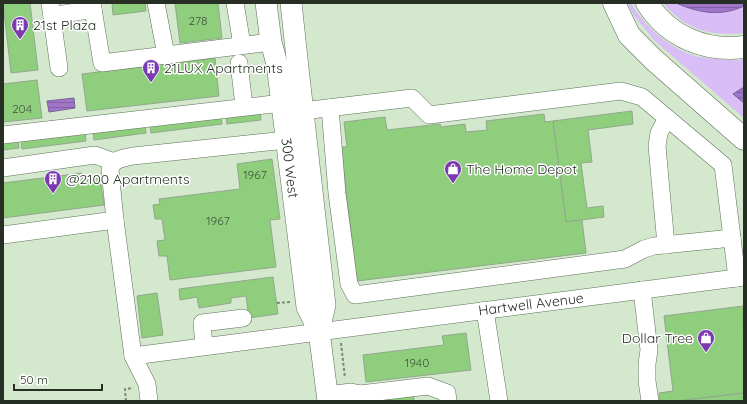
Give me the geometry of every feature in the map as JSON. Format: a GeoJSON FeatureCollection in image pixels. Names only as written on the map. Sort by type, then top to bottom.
{"type":"FeatureCollection","features":[{"type":"Feature","properties":{"kind":"highway"},"geometry":{"type":"LineString","coordinates":[[614,3],[629,35],[654,60],[744,139]]}},
{"type":"Feature","properties":{"kind":"highway"},"geometry":{"type":"LineString","coordinates":[[647,3],[666,26],[691,41],[717,48],[744,47]]}},
{"type":"Feature","properties":{"kind":"main road","name":"300 West"},"geometry":{"type":"LineString","coordinates":[[266,3],[271,42],[277,64],[306,307],[319,331],[345,397]]}},
{"type":"Feature","properties":{"kind":"main road","name":"300 West"},"geometry":{"type":"LineString","coordinates":[[291,3],[325,304],[319,331]]}},
{"type":"Feature","properties":{"kind":"street"},"geometry":{"type":"LineString","coordinates":[[156,3],[166,55]]}},
{"type":"Feature","properties":{"kind":"street"},"geometry":{"type":"LineString","coordinates":[[234,3],[242,45]]}},
{"type":"Feature","properties":{"kind":"street"},"geometry":{"type":"LineString","coordinates":[[59,68],[51,9],[92,6],[102,63],[271,42]]}},
{"type":"Feature","properties":{"kind":"street"},"geometry":{"type":"LineString","coordinates":[[239,63],[244,106]]}},
{"type":"Feature","properties":{"kind":"street"},"geometry":{"type":"LineString","coordinates":[[277,64],[286,78],[290,111],[294,112],[412,98],[428,115],[621,91],[642,97],[723,165],[732,238],[741,278]]}},
{"type":"Feature","properties":{"kind":"street"},"geometry":{"type":"LineString","coordinates":[[3,135],[244,106],[282,103]]}},
{"type":"Feature","properties":{"kind":"street"},"geometry":{"type":"LineString","coordinates":[[330,108],[337,193],[349,284],[355,295],[625,259],[644,249],[666,245],[732,238]]}},
{"type":"Feature","properties":{"kind":"street"},"geometry":{"type":"LineString","coordinates":[[666,245],[658,146],[659,134],[667,118]]}},
{"type":"Feature","properties":{"kind":"street"},"geometry":{"type":"LineString","coordinates":[[149,401],[147,384],[133,356],[115,220],[110,167],[117,160],[133,156],[286,140]]}},
{"type":"Feature","properties":{"kind":"street"},"geometry":{"type":"LineString","coordinates":[[3,168],[95,155],[114,162]]}},
{"type":"Feature","properties":{"kind":"street"},"geometry":{"type":"LineString","coordinates":[[3,235],[115,220]]}},
{"type":"Feature","properties":{"kind":"street","name":"Hartwell Avenue"},"geometry":{"type":"LineString","coordinates":[[133,356],[741,278]]}},
{"type":"Feature","properties":{"kind":"street"},"geometry":{"type":"LineString","coordinates":[[642,290],[649,350],[646,364],[650,401]]}},
{"type":"Feature","properties":{"kind":"street"},"geometry":{"type":"LineString","coordinates":[[485,310],[499,401]]}},
{"type":"Feature","properties":{"kind":"street"},"geometry":{"type":"LineString","coordinates":[[204,346],[202,323],[243,318]]}},
{"type":"Feature","properties":{"kind":"street"},"geometry":{"type":"LineString","coordinates":[[345,397],[428,386],[447,394],[448,401]]}},
{"type":"Feature","properties":{"kind":"path"},"geometry":{"type":"LineString","coordinates":[[277,304],[295,301]]}},
{"type":"Feature","properties":{"kind":"path"},"geometry":{"type":"LineString","coordinates":[[341,348],[345,397]]}},
{"type":"Feature","properties":{"kind":"path"},"geometry":{"type":"LineString","coordinates":[[126,401],[125,389],[138,388]]}},
{"type":"Feature","properties":{"kind":"shaded area"},"geometry":{"type":"Polygon","coordinates":[[[627,3],[631,3],[642,20],[665,41],[683,51],[702,57],[732,60],[744,59],[744,118],[655,41],[634,16],[627,3]]]}},
{"type":"Feature","properties":{"kind":"shaded area"},"geometry":{"type":"Polygon","coordinates":[[[663,3],[744,3],[744,33],[720,34],[699,29],[680,19],[663,3]]]}},
{"type":"Feature","properties":{"kind":"shaded area"},"geometry":{"type":"Polygon","coordinates":[[[676,3],[744,3],[744,6],[727,12],[718,13],[693,9],[676,3]]]}},
{"type":"Feature","properties":{"kind":"shaded area"},"geometry":{"type":"Polygon","coordinates":[[[744,87],[744,103],[733,94],[744,87]]]}},
{"type":"Feature","properties":{"kind":"shaded area"},"geometry":{"type":"Polygon","coordinates":[[[74,98],[75,108],[49,112],[47,101],[74,98]]]}},
{"type":"Feature","properties":{"kind":"building","name":"21st Plaza"},"geometry":{"type":"Polygon","coordinates":[[[3,3],[30,3],[38,70],[11,73],[3,3]]]}},
{"type":"Feature","properties":{"kind":"building"},"geometry":{"type":"Polygon","coordinates":[[[112,3],[145,3],[146,11],[113,15],[112,3]]]}},
{"type":"Feature","properties":{"kind":"building"},"geometry":{"type":"Polygon","coordinates":[[[175,3],[218,3],[222,38],[180,43],[175,3]]]}},
{"type":"Feature","properties":{"kind":"building","name":"21LUX Apartments"},"geometry":{"type":"Polygon","coordinates":[[[215,58],[219,96],[87,111],[82,74],[215,58]]]}},
{"type":"Feature","properties":{"kind":"building"},"geometry":{"type":"Polygon","coordinates":[[[37,80],[42,118],[3,122],[3,84],[37,80]]]}},
{"type":"Feature","properties":{"kind":"building"},"geometry":{"type":"Polygon","coordinates":[[[260,111],[261,120],[227,124],[226,115],[260,111]]]}},
{"type":"Feature","properties":{"kind":"building"},"geometry":{"type":"Polygon","coordinates":[[[632,111],[633,124],[588,130],[592,162],[581,163],[587,208],[603,206],[604,217],[566,222],[553,121],[632,111]]]}},
{"type":"Feature","properties":{"kind":"building","name":"The Home Depot"},"geometry":{"type":"Polygon","coordinates":[[[544,114],[545,122],[553,121],[566,222],[582,220],[586,253],[357,281],[341,147],[347,147],[344,122],[385,117],[387,130],[440,124],[441,127],[465,124],[466,132],[487,130],[486,121],[544,114]]]}},
{"type":"Feature","properties":{"kind":"building"},"geometry":{"type":"Polygon","coordinates":[[[221,117],[222,124],[151,133],[150,126],[221,117]]]}},
{"type":"Feature","properties":{"kind":"building"},"geometry":{"type":"Polygon","coordinates":[[[145,125],[146,133],[94,140],[93,131],[145,125]]]}},
{"type":"Feature","properties":{"kind":"building"},"geometry":{"type":"Polygon","coordinates":[[[85,132],[86,141],[22,149],[21,141],[85,132]]]}},
{"type":"Feature","properties":{"kind":"building"},"geometry":{"type":"Polygon","coordinates":[[[18,139],[19,148],[3,150],[3,141],[18,139]]]}},
{"type":"Feature","properties":{"kind":"building"},"geometry":{"type":"Polygon","coordinates":[[[272,159],[280,219],[270,220],[276,267],[170,280],[167,256],[159,256],[157,241],[165,240],[162,219],[155,219],[153,205],[160,204],[159,199],[240,189],[237,164],[272,159]]]}},
{"type":"Feature","properties":{"kind":"building","name":"@2100 Apartments"},"geometry":{"type":"Polygon","coordinates":[[[82,173],[83,180],[100,178],[104,205],[3,218],[3,183],[82,173]]]}},
{"type":"Feature","properties":{"kind":"building"},"geometry":{"type":"Polygon","coordinates":[[[273,277],[278,314],[249,318],[246,296],[231,298],[231,303],[199,308],[197,297],[180,300],[179,289],[273,277]]]}},
{"type":"Feature","properties":{"kind":"building"},"geometry":{"type":"Polygon","coordinates":[[[157,293],[163,335],[142,338],[137,296],[157,293]]]}},
{"type":"Feature","properties":{"kind":"building","name":"Dollar Tree"},"geometry":{"type":"Polygon","coordinates":[[[743,306],[744,393],[677,401],[660,401],[659,393],[673,391],[664,316],[743,306]]]}},
{"type":"Feature","properties":{"kind":"building"},"geometry":{"type":"Polygon","coordinates":[[[466,333],[471,370],[366,382],[363,355],[444,345],[442,336],[466,333]]]}},
{"type":"Feature","properties":{"kind":"building"},"geometry":{"type":"Polygon","coordinates":[[[413,392],[414,401],[377,401],[377,398],[413,392]]]}},
{"type":"Feature","properties":{"kind":"building"},"geometry":{"type":"Polygon","coordinates":[[[744,393],[744,401],[677,401],[744,393]]]}},
{"type":"Feature","properties":{"kind":"place","name":"21st Plaza"},"geometry":{"type":"Point","coordinates":[20,40]}},
{"type":"Feature","properties":{"kind":"place","name":"21LUX Apartments"},"geometry":{"type":"Point","coordinates":[151,83]}},
{"type":"Feature","properties":{"kind":"place","name":"The Home Depot"},"geometry":{"type":"Point","coordinates":[453,184]}},
{"type":"Feature","properties":{"kind":"place","name":"@2100 Apartments"},"geometry":{"type":"Point","coordinates":[53,194]}},
{"type":"Feature","properties":{"kind":"place","name":"Dollar Tree"},"geometry":{"type":"Point","coordinates":[706,353]}}]}
